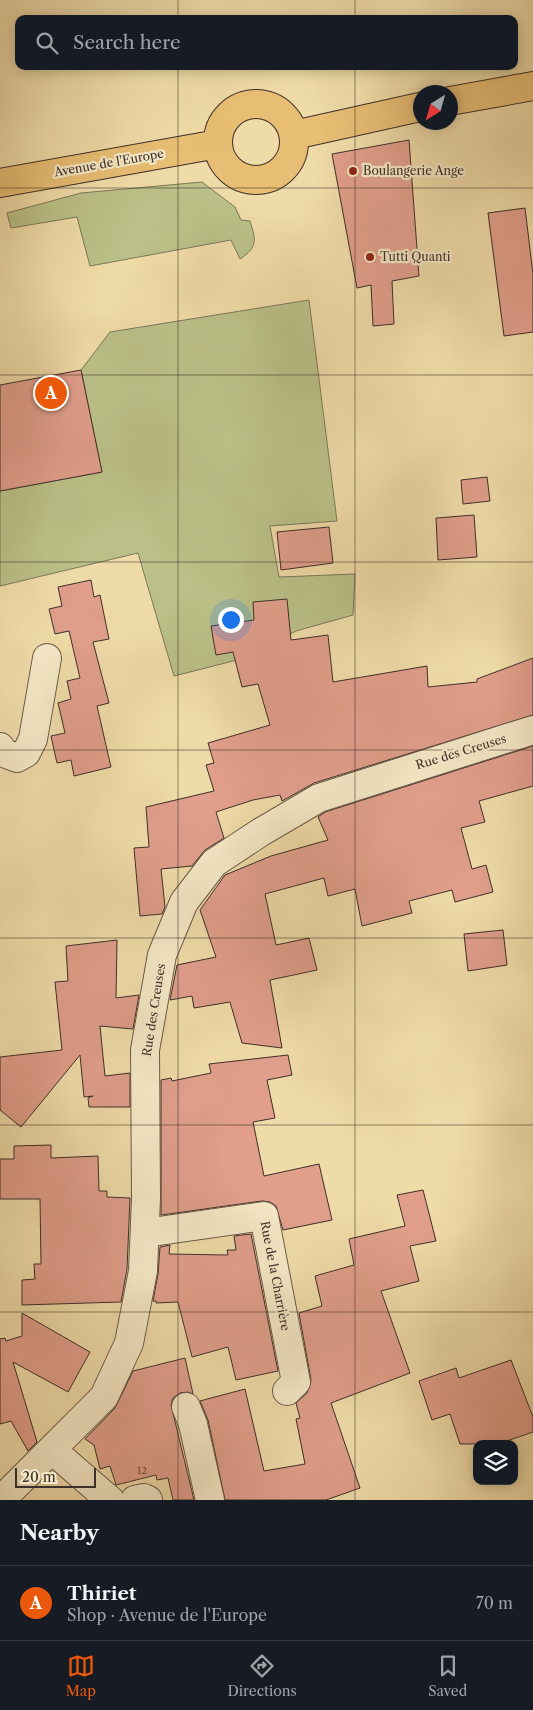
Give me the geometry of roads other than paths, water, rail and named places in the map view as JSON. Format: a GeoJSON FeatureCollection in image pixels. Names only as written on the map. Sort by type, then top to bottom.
{"type":"FeatureCollection","features":[{"type":"Feature","properties":{"kind":"main road"},"geometry":{"type":"LineString","coordinates":[[458,100],[533,86]]}},
{"type":"Feature","properties":{"kind":"main road"},"geometry":{"type":"LineString","coordinates":[[261,104],[282,114],[290,123],[294,134],[295,147],[291,159],[284,170],[274,177],[262,181],[249,180],[237,176],[220,157],[218,144],[223,123],[234,111],[249,105],[261,104]]}},
{"type":"Feature","properties":{"kind":"main road"},"geometry":{"type":"LineString","coordinates":[[294,134],[413,108]]}},
{"type":"Feature","properties":{"kind":"main road","name":"Avenue de l'Europe"},"geometry":{"type":"LineString","coordinates":[[0,183],[218,144]]}},
{"type":"Feature","properties":{"kind":"street"},"geometry":{"type":"LineString","coordinates":[[0,747],[4,753],[17,758],[26,753],[33,739],[47,658]]}},
{"type":"Feature","properties":{"kind":"street","name":"Rue des Creuses"},"geometry":{"type":"LineString","coordinates":[[1,1500],[104,1397],[129,1342],[143,1271],[146,1198],[146,1050],[162,955],[184,902],[214,862],[319,798],[533,730]]}},
{"type":"Feature","properties":{"kind":"street","name":"Rue de la Charrière"},"geometry":{"type":"LineString","coordinates":[[144,1233],[264,1216],[296,1382],[287,1391]]}},
{"type":"Feature","properties":{"kind":"street"},"geometry":{"type":"LineString","coordinates":[[186,1407],[194,1424],[210,1500]]}},
{"type":"Feature","properties":{"kind":"street"},"geometry":{"type":"LineString","coordinates":[[52,1450],[110,1500]]}},
{"type":"Feature","properties":{"kind":"street"},"geometry":{"type":"LineString","coordinates":[[135,1500],[144,1498],[148,1500]]}},
{"type":"Feature","properties":{"kind":"place","name":"Boulangerie Ange"},"geometry":{"type":"Point","coordinates":[353,171]}},
{"type":"Feature","properties":{"kind":"place","name":"Tutti Quanti"},"geometry":{"type":"Point","coordinates":[370,257]}},
{"type":"Feature","properties":{"kind":"place","name":"Thiriet"},"geometry":{"type":"Point","coordinates":[51,393]}}]}
